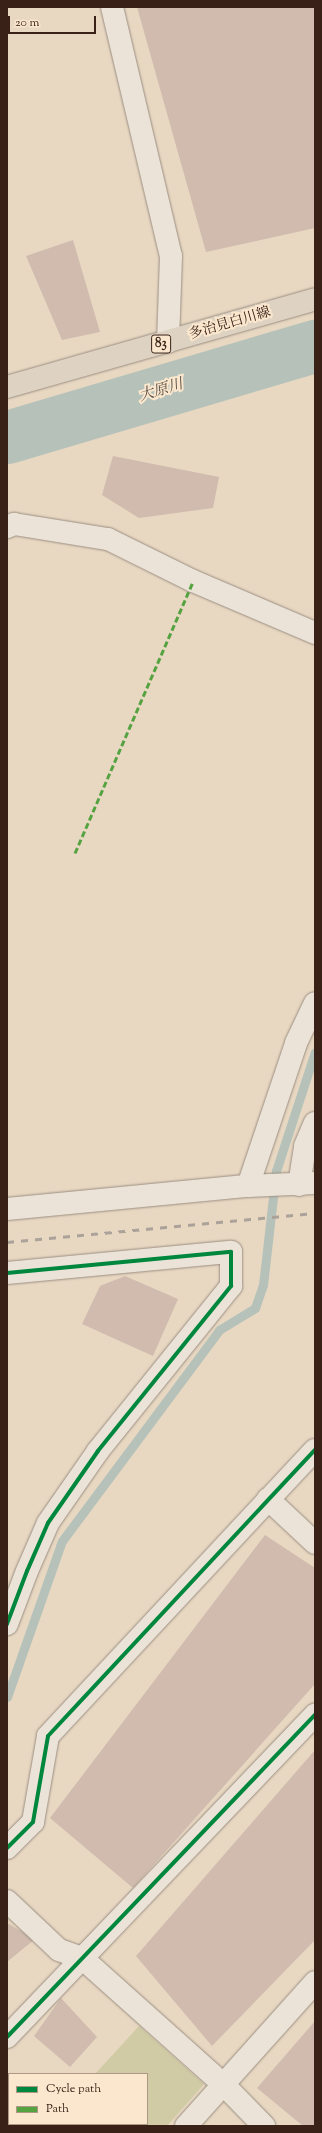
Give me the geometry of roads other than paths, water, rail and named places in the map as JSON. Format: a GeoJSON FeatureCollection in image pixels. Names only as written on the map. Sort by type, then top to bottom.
{"type":"FeatureCollection","features":[{"type":"Feature","properties":{"kind":"main road","name":"多治見白川線"},"geometry":{"type":"LineString","coordinates":[[7,387],[315,299]]}},
{"type":"Feature","properties":{"kind":"street"},"geometry":{"type":"LineString","coordinates":[[112,7],[171,256],[168,342]]}},
{"type":"Feature","properties":{"kind":"street"},"geometry":{"type":"LineString","coordinates":[[7,527],[14,524],[108,539],[193,581],[315,633]]}},
{"type":"Feature","properties":{"kind":"street"},"geometry":{"type":"LineString","coordinates":[[248,1186],[296,1043],[315,1003]]}},
{"type":"Feature","properties":{"kind":"street"},"geometry":{"type":"LineString","coordinates":[[7,1209],[248,1186],[307,1184],[305,1146],[315,1123]]}},
{"type":"Feature","properties":{"kind":"street"},"geometry":{"type":"LineString","coordinates":[[7,1273],[231,1252],[231,1286],[98,1451],[48,1523],[26,1571],[7,1624]]}},
{"type":"Feature","properties":{"kind":"street"},"geometry":{"type":"LineString","coordinates":[[7,1848],[33,1822],[48,1736],[315,1450]]}},
{"type":"Feature","properties":{"kind":"street"},"geometry":{"type":"LineString","coordinates":[[268,1499],[315,1543]]}},
{"type":"Feature","properties":{"kind":"street"},"geometry":{"type":"LineString","coordinates":[[7,2037],[315,1715]]}},
{"type":"Feature","properties":{"kind":"street"},"geometry":{"type":"LineString","coordinates":[[7,1901],[59,1950],[82,1958],[222,2084],[264,2126]]}},
{"type":"Feature","properties":{"kind":"street"},"geometry":{"type":"LineString","coordinates":[[186,2126],[222,2084],[315,1982]]}},
{"type":"Feature","properties":{"kind":"waterway","name":"大原川"},"geometry":{"type":"LineString","coordinates":[[7,437],[315,346]]}},
{"type":"Feature","properties":{"kind":"waterway"},"geometry":{"type":"LineString","coordinates":[[7,1697],[62,1541],[219,1330],[255,1308],[263,1285],[276,1171],[315,1052]]}},
{"type":"Feature","properties":{"kind":"railway"},"geometry":{"type":"LineString","coordinates":[[7,1242],[315,1213]]}}]}
